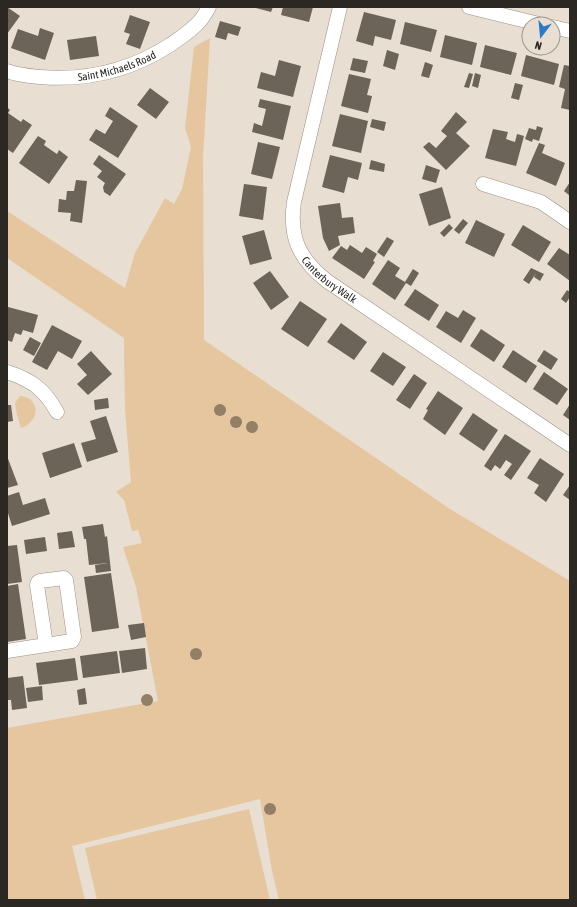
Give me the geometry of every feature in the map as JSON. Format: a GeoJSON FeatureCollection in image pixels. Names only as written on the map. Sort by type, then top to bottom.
{"type":"FeatureCollection","features":[{"type":"Feature","properties":{"kind":"street","name":"Saint Michaels Road"},"geometry":{"type":"LineString","coordinates":[[7,71],[30,76],[71,78],[108,72],[126,67],[144,60],[177,40],[199,22],[209,7]]}},
{"type":"Feature","properties":{"kind":"street","name":"Canterbury Walk"},"geometry":{"type":"LineString","coordinates":[[340,7],[294,202],[292,216],[293,232],[301,254],[316,272],[327,281],[570,445]]}},
{"type":"Feature","properties":{"kind":"street"},"geometry":{"type":"LineString","coordinates":[[469,7],[515,13]]}},
{"type":"Feature","properties":{"kind":"street"},"geometry":{"type":"LineString","coordinates":[[483,184],[541,202],[570,222]]}},
{"type":"Feature","properties":{"kind":"street"},"geometry":{"type":"LineString","coordinates":[[7,372],[26,379],[34,384],[51,401],[57,412]]}},
{"type":"Feature","properties":{"kind":"street"},"geometry":{"type":"LineString","coordinates":[[7,651],[46,645],[72,641],[74,637],[66,580],[64,578],[38,582],[37,585],[46,645]]}},
{"type":"Feature","properties":{"kind":"shaded area"},"geometry":{"type":"Polygon","coordinates":[[[210,38],[203,158],[204,340],[450,509],[570,581],[570,900],[279,900],[272,871],[260,799],[72,846],[85,900],[7,900],[7,728],[158,701],[136,587],[123,547],[142,543],[138,530],[132,531],[124,500],[116,492],[131,482],[125,410],[124,338],[7,258],[7,211],[125,288],[135,253],[165,198],[174,204],[182,189],[191,147],[185,128],[194,47],[210,38]]]}},
{"type":"Feature","properties":{"kind":"shaded area"},"geometry":{"type":"Polygon","coordinates":[[[20,396],[31,400],[36,409],[32,420],[21,428],[15,403],[20,396]]]}},
{"type":"Feature","properties":{"kind":"shaded area"},"geometry":{"type":"Polygon","coordinates":[[[249,809],[270,900],[97,900],[85,848],[249,809]]]}},
{"type":"Feature","properties":{"kind":"building"},"geometry":{"type":"Polygon","coordinates":[[[7,7],[20,16],[7,34],[7,7]]]}},
{"type":"Feature","properties":{"kind":"building"},"geometry":{"type":"Polygon","coordinates":[[[252,7],[273,7],[271,12],[252,7]]]}},
{"type":"Feature","properties":{"kind":"building"},"geometry":{"type":"Polygon","coordinates":[[[283,7],[313,7],[309,22],[281,15],[283,7]]]}},
{"type":"Feature","properties":{"kind":"building"},"geometry":{"type":"Polygon","coordinates":[[[364,12],[396,20],[391,40],[375,36],[373,46],[356,41],[364,12]]]}},
{"type":"Feature","properties":{"kind":"building"},"geometry":{"type":"Polygon","coordinates":[[[130,15],[150,22],[140,49],[126,44],[130,34],[124,32],[130,15]]]}},
{"type":"Feature","properties":{"kind":"building"},"geometry":{"type":"Polygon","coordinates":[[[220,21],[241,27],[238,36],[228,33],[226,40],[215,37],[220,21]]]}},
{"type":"Feature","properties":{"kind":"building"},"geometry":{"type":"Polygon","coordinates":[[[405,22],[437,30],[431,52],[400,44],[405,22]]]}},
{"type":"Feature","properties":{"kind":"building"},"geometry":{"type":"Polygon","coordinates":[[[40,28],[54,33],[45,60],[11,48],[18,29],[38,36],[40,28]]]}},
{"type":"Feature","properties":{"kind":"building"},"geometry":{"type":"Polygon","coordinates":[[[445,35],[477,43],[472,65],[440,57],[445,35]]]}},
{"type":"Feature","properties":{"kind":"building"},"geometry":{"type":"Polygon","coordinates":[[[96,36],[99,56],[70,60],[67,40],[96,36]]]}},
{"type":"Feature","properties":{"kind":"building"},"geometry":{"type":"Polygon","coordinates":[[[485,45],[517,53],[511,75],[480,67],[485,45]]]}},
{"type":"Feature","properties":{"kind":"building"},"geometry":{"type":"Polygon","coordinates":[[[387,50],[399,54],[395,70],[383,66],[387,50]]]}},
{"type":"Feature","properties":{"kind":"building"},"geometry":{"type":"Polygon","coordinates":[[[526,56],[559,64],[554,85],[521,76],[526,56]]]}},
{"type":"Feature","properties":{"kind":"building"},"geometry":{"type":"Polygon","coordinates":[[[353,58],[368,61],[365,73],[350,70],[353,58]]]}},
{"type":"Feature","properties":{"kind":"building"},"geometry":{"type":"Polygon","coordinates":[[[279,60],[301,66],[293,97],[257,88],[261,72],[275,76],[279,60]]]}},
{"type":"Feature","properties":{"kind":"building"},"geometry":{"type":"Polygon","coordinates":[[[425,62],[433,65],[429,78],[421,76],[425,62]]]}},
{"type":"Feature","properties":{"kind":"building"},"geometry":{"type":"Polygon","coordinates":[[[564,65],[570,66],[570,110],[561,108],[565,89],[559,87],[564,65]]]}},
{"type":"Feature","properties":{"kind":"building"},"geometry":{"type":"Polygon","coordinates":[[[469,73],[473,74],[469,88],[464,87],[469,73]]]}},
{"type":"Feature","properties":{"kind":"building"},"geometry":{"type":"Polygon","coordinates":[[[475,73],[481,75],[478,88],[472,86],[475,73]]]}},
{"type":"Feature","properties":{"kind":"building"},"geometry":{"type":"Polygon","coordinates":[[[349,74],[371,79],[367,95],[372,96],[368,113],[341,106],[349,74]]]}},
{"type":"Feature","properties":{"kind":"building"},"geometry":{"type":"Polygon","coordinates":[[[515,83],[523,85],[519,100],[511,98],[515,83]]]}},
{"type":"Feature","properties":{"kind":"building"},"geometry":{"type":"Polygon","coordinates":[[[150,88],[169,102],[156,119],[137,105],[150,88]]]}},
{"type":"Feature","properties":{"kind":"building"},"geometry":{"type":"Polygon","coordinates":[[[260,99],[291,106],[283,140],[252,132],[254,123],[262,126],[266,109],[258,107],[260,99]]]}},
{"type":"Feature","properties":{"kind":"building"},"geometry":{"type":"Polygon","coordinates":[[[7,107],[10,110],[8,113],[21,122],[23,119],[32,125],[13,153],[7,149],[7,107]]]}},
{"type":"Feature","properties":{"kind":"building"},"geometry":{"type":"Polygon","coordinates":[[[110,107],[138,126],[118,158],[89,140],[96,129],[105,134],[113,121],[105,116],[110,107]]]}},
{"type":"Feature","properties":{"kind":"building"},"geometry":{"type":"Polygon","coordinates":[[[456,112],[467,122],[456,133],[470,146],[446,170],[423,147],[429,142],[436,148],[447,136],[441,131],[456,112]]]}},
{"type":"Feature","properties":{"kind":"building"},"geometry":{"type":"Polygon","coordinates":[[[340,114],[368,121],[361,153],[332,146],[340,114]]]}},
{"type":"Feature","properties":{"kind":"building"},"geometry":{"type":"Polygon","coordinates":[[[372,119],[386,122],[384,131],[370,127],[372,119]]]}},
{"type":"Feature","properties":{"kind":"building"},"geometry":{"type":"Polygon","coordinates":[[[537,126],[543,128],[539,141],[533,139],[532,142],[525,139],[529,128],[536,130],[537,126]]]}},
{"type":"Feature","properties":{"kind":"building"},"geometry":{"type":"Polygon","coordinates":[[[493,129],[508,132],[506,139],[515,142],[517,134],[524,136],[516,166],[485,158],[493,129]]]}},
{"type":"Feature","properties":{"kind":"building"},"geometry":{"type":"Polygon","coordinates":[[[38,136],[46,141],[44,145],[51,150],[57,154],[59,150],[68,157],[49,184],[19,163],[38,136]]]}},
{"type":"Feature","properties":{"kind":"building"},"geometry":{"type":"Polygon","coordinates":[[[258,142],[280,147],[272,179],[251,174],[258,142]]]}},
{"type":"Feature","properties":{"kind":"building"},"geometry":{"type":"Polygon","coordinates":[[[539,143],[545,145],[542,153],[565,163],[556,186],[526,173],[539,143]]]}},
{"type":"Feature","properties":{"kind":"building"},"geometry":{"type":"Polygon","coordinates":[[[99,155],[126,174],[110,196],[104,192],[103,187],[105,183],[97,177],[102,171],[93,164],[99,155]]]}},
{"type":"Feature","properties":{"kind":"building"},"geometry":{"type":"Polygon","coordinates":[[[330,155],[362,163],[358,180],[348,177],[344,193],[322,187],[330,155]]]}},
{"type":"Feature","properties":{"kind":"building"},"geometry":{"type":"Polygon","coordinates":[[[371,160],[385,164],[384,172],[369,169],[371,160]]]}},
{"type":"Feature","properties":{"kind":"building"},"geometry":{"type":"Polygon","coordinates":[[[426,165],[440,170],[436,183],[422,179],[426,165]]]}},
{"type":"Feature","properties":{"kind":"building"},"geometry":{"type":"Polygon","coordinates":[[[76,180],[87,181],[82,223],[70,221],[71,213],[58,212],[59,199],[66,200],[67,191],[74,191],[76,180]]]}},
{"type":"Feature","properties":{"kind":"building"},"geometry":{"type":"Polygon","coordinates":[[[570,182],[570,196],[564,191],[570,182]]]}},
{"type":"Feature","properties":{"kind":"building"},"geometry":{"type":"Polygon","coordinates":[[[244,184],[267,187],[263,220],[239,216],[244,184]]]}},
{"type":"Feature","properties":{"kind":"building"},"geometry":{"type":"Polygon","coordinates":[[[442,187],[451,218],[429,226],[419,194],[442,187]]]}},
{"type":"Feature","properties":{"kind":"building"},"geometry":{"type":"Polygon","coordinates":[[[340,203],[342,218],[353,217],[355,233],[338,236],[340,245],[329,251],[323,238],[318,206],[340,203]]]}},
{"type":"Feature","properties":{"kind":"building"},"geometry":{"type":"Polygon","coordinates":[[[463,219],[468,223],[459,234],[454,230],[463,219]]]}},
{"type":"Feature","properties":{"kind":"building"},"geometry":{"type":"Polygon","coordinates":[[[476,220],[505,234],[494,257],[465,243],[476,220]]]}},
{"type":"Feature","properties":{"kind":"building"},"geometry":{"type":"Polygon","coordinates":[[[449,224],[453,228],[444,237],[440,233],[449,224]]]}},
{"type":"Feature","properties":{"kind":"building"},"geometry":{"type":"Polygon","coordinates":[[[523,225],[551,242],[539,262],[511,245],[523,225]]]}},
{"type":"Feature","properties":{"kind":"building"},"geometry":{"type":"Polygon","coordinates":[[[264,230],[272,259],[250,265],[242,236],[264,230]]]}},
{"type":"Feature","properties":{"kind":"building"},"geometry":{"type":"Polygon","coordinates":[[[387,237],[394,241],[384,257],[377,252],[387,237]]]}},
{"type":"Feature","properties":{"kind":"building"},"geometry":{"type":"Polygon","coordinates":[[[350,245],[362,253],[366,247],[377,254],[373,261],[375,262],[364,279],[332,258],[341,246],[347,250],[350,245]]]}},
{"type":"Feature","properties":{"kind":"building"},"geometry":{"type":"Polygon","coordinates":[[[559,248],[570,255],[570,281],[547,264],[559,248]]]}},
{"type":"Feature","properties":{"kind":"building"},"geometry":{"type":"Polygon","coordinates":[[[388,260],[400,268],[395,276],[405,282],[413,269],[419,273],[411,286],[406,283],[395,300],[372,284],[388,260]]]}},
{"type":"Feature","properties":{"kind":"building"},"geometry":{"type":"Polygon","coordinates":[[[531,268],[544,274],[540,281],[534,277],[536,273],[529,284],[523,280],[531,268]]]}},
{"type":"Feature","properties":{"kind":"building"},"geometry":{"type":"Polygon","coordinates":[[[270,271],[289,297],[271,310],[253,283],[270,271]]]}},
{"type":"Feature","properties":{"kind":"building"},"geometry":{"type":"Polygon","coordinates":[[[415,289],[439,305],[429,321],[404,305],[415,289]]]}},
{"type":"Feature","properties":{"kind":"building"},"geometry":{"type":"Polygon","coordinates":[[[567,290],[570,292],[570,297],[566,303],[561,299],[567,290]]]}},
{"type":"Feature","properties":{"kind":"building"},"geometry":{"type":"Polygon","coordinates":[[[300,301],[327,319],[308,347],[281,329],[300,301]]]}},
{"type":"Feature","properties":{"kind":"building"},"geometry":{"type":"Polygon","coordinates":[[[8,307],[38,315],[33,333],[23,330],[21,335],[15,333],[12,342],[7,340],[8,307]]]}},
{"type":"Feature","properties":{"kind":"building"},"geometry":{"type":"Polygon","coordinates":[[[463,310],[476,318],[461,343],[436,327],[446,311],[458,318],[463,310]]]}},
{"type":"Feature","properties":{"kind":"building"},"geometry":{"type":"Polygon","coordinates":[[[341,323],[367,342],[354,360],[327,342],[341,323]]]}},
{"type":"Feature","properties":{"kind":"building"},"geometry":{"type":"Polygon","coordinates":[[[52,325],[82,341],[72,359],[58,351],[47,370],[32,362],[52,325]]]}},
{"type":"Feature","properties":{"kind":"building"},"geometry":{"type":"Polygon","coordinates":[[[481,329],[505,345],[494,362],[470,346],[481,329]]]}},
{"type":"Feature","properties":{"kind":"building"},"geometry":{"type":"Polygon","coordinates":[[[30,337],[41,343],[34,356],[23,350],[30,337]]]}},
{"type":"Feature","properties":{"kind":"building"},"geometry":{"type":"Polygon","coordinates":[[[513,350],[537,366],[526,383],[502,367],[513,350]]]}},
{"type":"Feature","properties":{"kind":"building"},"geometry":{"type":"Polygon","coordinates":[[[544,350],[558,359],[551,370],[537,361],[544,350]]]}},
{"type":"Feature","properties":{"kind":"building"},"geometry":{"type":"Polygon","coordinates":[[[91,351],[112,374],[88,395],[77,384],[87,375],[77,364],[91,351]]]}},
{"type":"Feature","properties":{"kind":"building"},"geometry":{"type":"Polygon","coordinates":[[[383,352],[406,367],[393,386],[370,371],[383,352]]]}},
{"type":"Feature","properties":{"kind":"building"},"geometry":{"type":"Polygon","coordinates":[[[544,372],[568,389],[557,405],[533,389],[544,372]]]}},
{"type":"Feature","properties":{"kind":"building"},"geometry":{"type":"Polygon","coordinates":[[[414,374],[427,383],[410,409],[396,400],[414,374]]]}},
{"type":"Feature","properties":{"kind":"building"},"geometry":{"type":"Polygon","coordinates":[[[438,391],[463,408],[445,435],[423,419],[428,410],[426,409],[438,391]]]}},
{"type":"Feature","properties":{"kind":"building"},"geometry":{"type":"Polygon","coordinates":[[[108,398],[109,408],[95,410],[94,400],[108,398]]]}},
{"type":"Feature","properties":{"kind":"building"},"geometry":{"type":"Polygon","coordinates":[[[570,404],[570,420],[563,415],[570,404]]]}},
{"type":"Feature","properties":{"kind":"building"},"geometry":{"type":"Polygon","coordinates":[[[7,405],[11,405],[13,421],[7,422],[7,405]]]}},
{"type":"Feature","properties":{"kind":"building"},"geometry":{"type":"Polygon","coordinates":[[[473,413],[498,430],[484,451],[459,434],[473,413]]]}},
{"type":"Feature","properties":{"kind":"building"},"geometry":{"type":"Polygon","coordinates":[[[106,416],[118,452],[87,462],[81,443],[96,439],[90,421],[106,416]]]}},
{"type":"Feature","properties":{"kind":"building"},"geometry":{"type":"Polygon","coordinates":[[[505,434],[531,451],[511,480],[504,475],[512,464],[506,460],[500,469],[495,465],[491,471],[484,466],[505,434]]]}},
{"type":"Feature","properties":{"kind":"building"},"geometry":{"type":"Polygon","coordinates":[[[74,443],[82,467],[50,478],[42,453],[74,443]]]}},
{"type":"Feature","properties":{"kind":"building"},"geometry":{"type":"Polygon","coordinates":[[[7,456],[18,485],[7,488],[7,456]]]}},
{"type":"Feature","properties":{"kind":"building"},"geometry":{"type":"Polygon","coordinates":[[[540,458],[564,474],[546,502],[534,493],[539,485],[527,478],[540,458]]]}},
{"type":"Feature","properties":{"kind":"building"},"geometry":{"type":"Polygon","coordinates":[[[570,485],[570,500],[563,495],[570,485]]]}},
{"type":"Feature","properties":{"kind":"building"},"geometry":{"type":"Polygon","coordinates":[[[19,492],[23,505],[45,498],[50,514],[12,526],[7,510],[7,496],[19,492]]]}},
{"type":"Feature","properties":{"kind":"building"},"geometry":{"type":"Polygon","coordinates":[[[103,524],[105,537],[107,536],[111,571],[96,573],[95,565],[108,563],[89,565],[86,539],[84,539],[82,527],[103,524]]]}},
{"type":"Feature","properties":{"kind":"building"},"geometry":{"type":"Polygon","coordinates":[[[72,531],[75,547],[59,549],[57,533],[72,531]]]}},
{"type":"Feature","properties":{"kind":"building"},"geometry":{"type":"Polygon","coordinates":[[[45,537],[47,551],[26,554],[24,540],[45,537]]]}},
{"type":"Feature","properties":{"kind":"building"},"geometry":{"type":"Polygon","coordinates":[[[17,545],[22,582],[7,584],[7,546],[17,545]]]}},
{"type":"Feature","properties":{"kind":"building"},"geometry":{"type":"Polygon","coordinates":[[[111,573],[119,628],[92,632],[84,577],[111,573]]]}},
{"type":"Feature","properties":{"kind":"building"},"geometry":{"type":"Polygon","coordinates":[[[18,584],[26,639],[7,642],[7,586],[18,584]]]}},
{"type":"Feature","properties":{"kind":"building"},"geometry":{"type":"Polygon","coordinates":[[[144,623],[146,637],[131,640],[128,625],[144,623]]]}},
{"type":"Feature","properties":{"kind":"building"},"geometry":{"type":"Polygon","coordinates":[[[145,648],[147,669],[122,673],[119,651],[145,648]]]}},
{"type":"Feature","properties":{"kind":"building"},"geometry":{"type":"Polygon","coordinates":[[[117,651],[120,673],[83,678],[80,656],[117,651]]]}},
{"type":"Feature","properties":{"kind":"building"},"geometry":{"type":"Polygon","coordinates":[[[75,658],[78,680],[39,685],[36,663],[75,658]]]}},
{"type":"Feature","properties":{"kind":"building"},"geometry":{"type":"Polygon","coordinates":[[[23,676],[27,708],[12,710],[11,700],[7,700],[7,678],[23,676]]]}},
{"type":"Feature","properties":{"kind":"building"},"geometry":{"type":"Polygon","coordinates":[[[42,686],[43,700],[28,702],[26,688],[42,686]]]}},
{"type":"Feature","properties":{"kind":"building"},"geometry":{"type":"Polygon","coordinates":[[[85,688],[87,704],[79,705],[77,690],[85,688]]]}}]}
